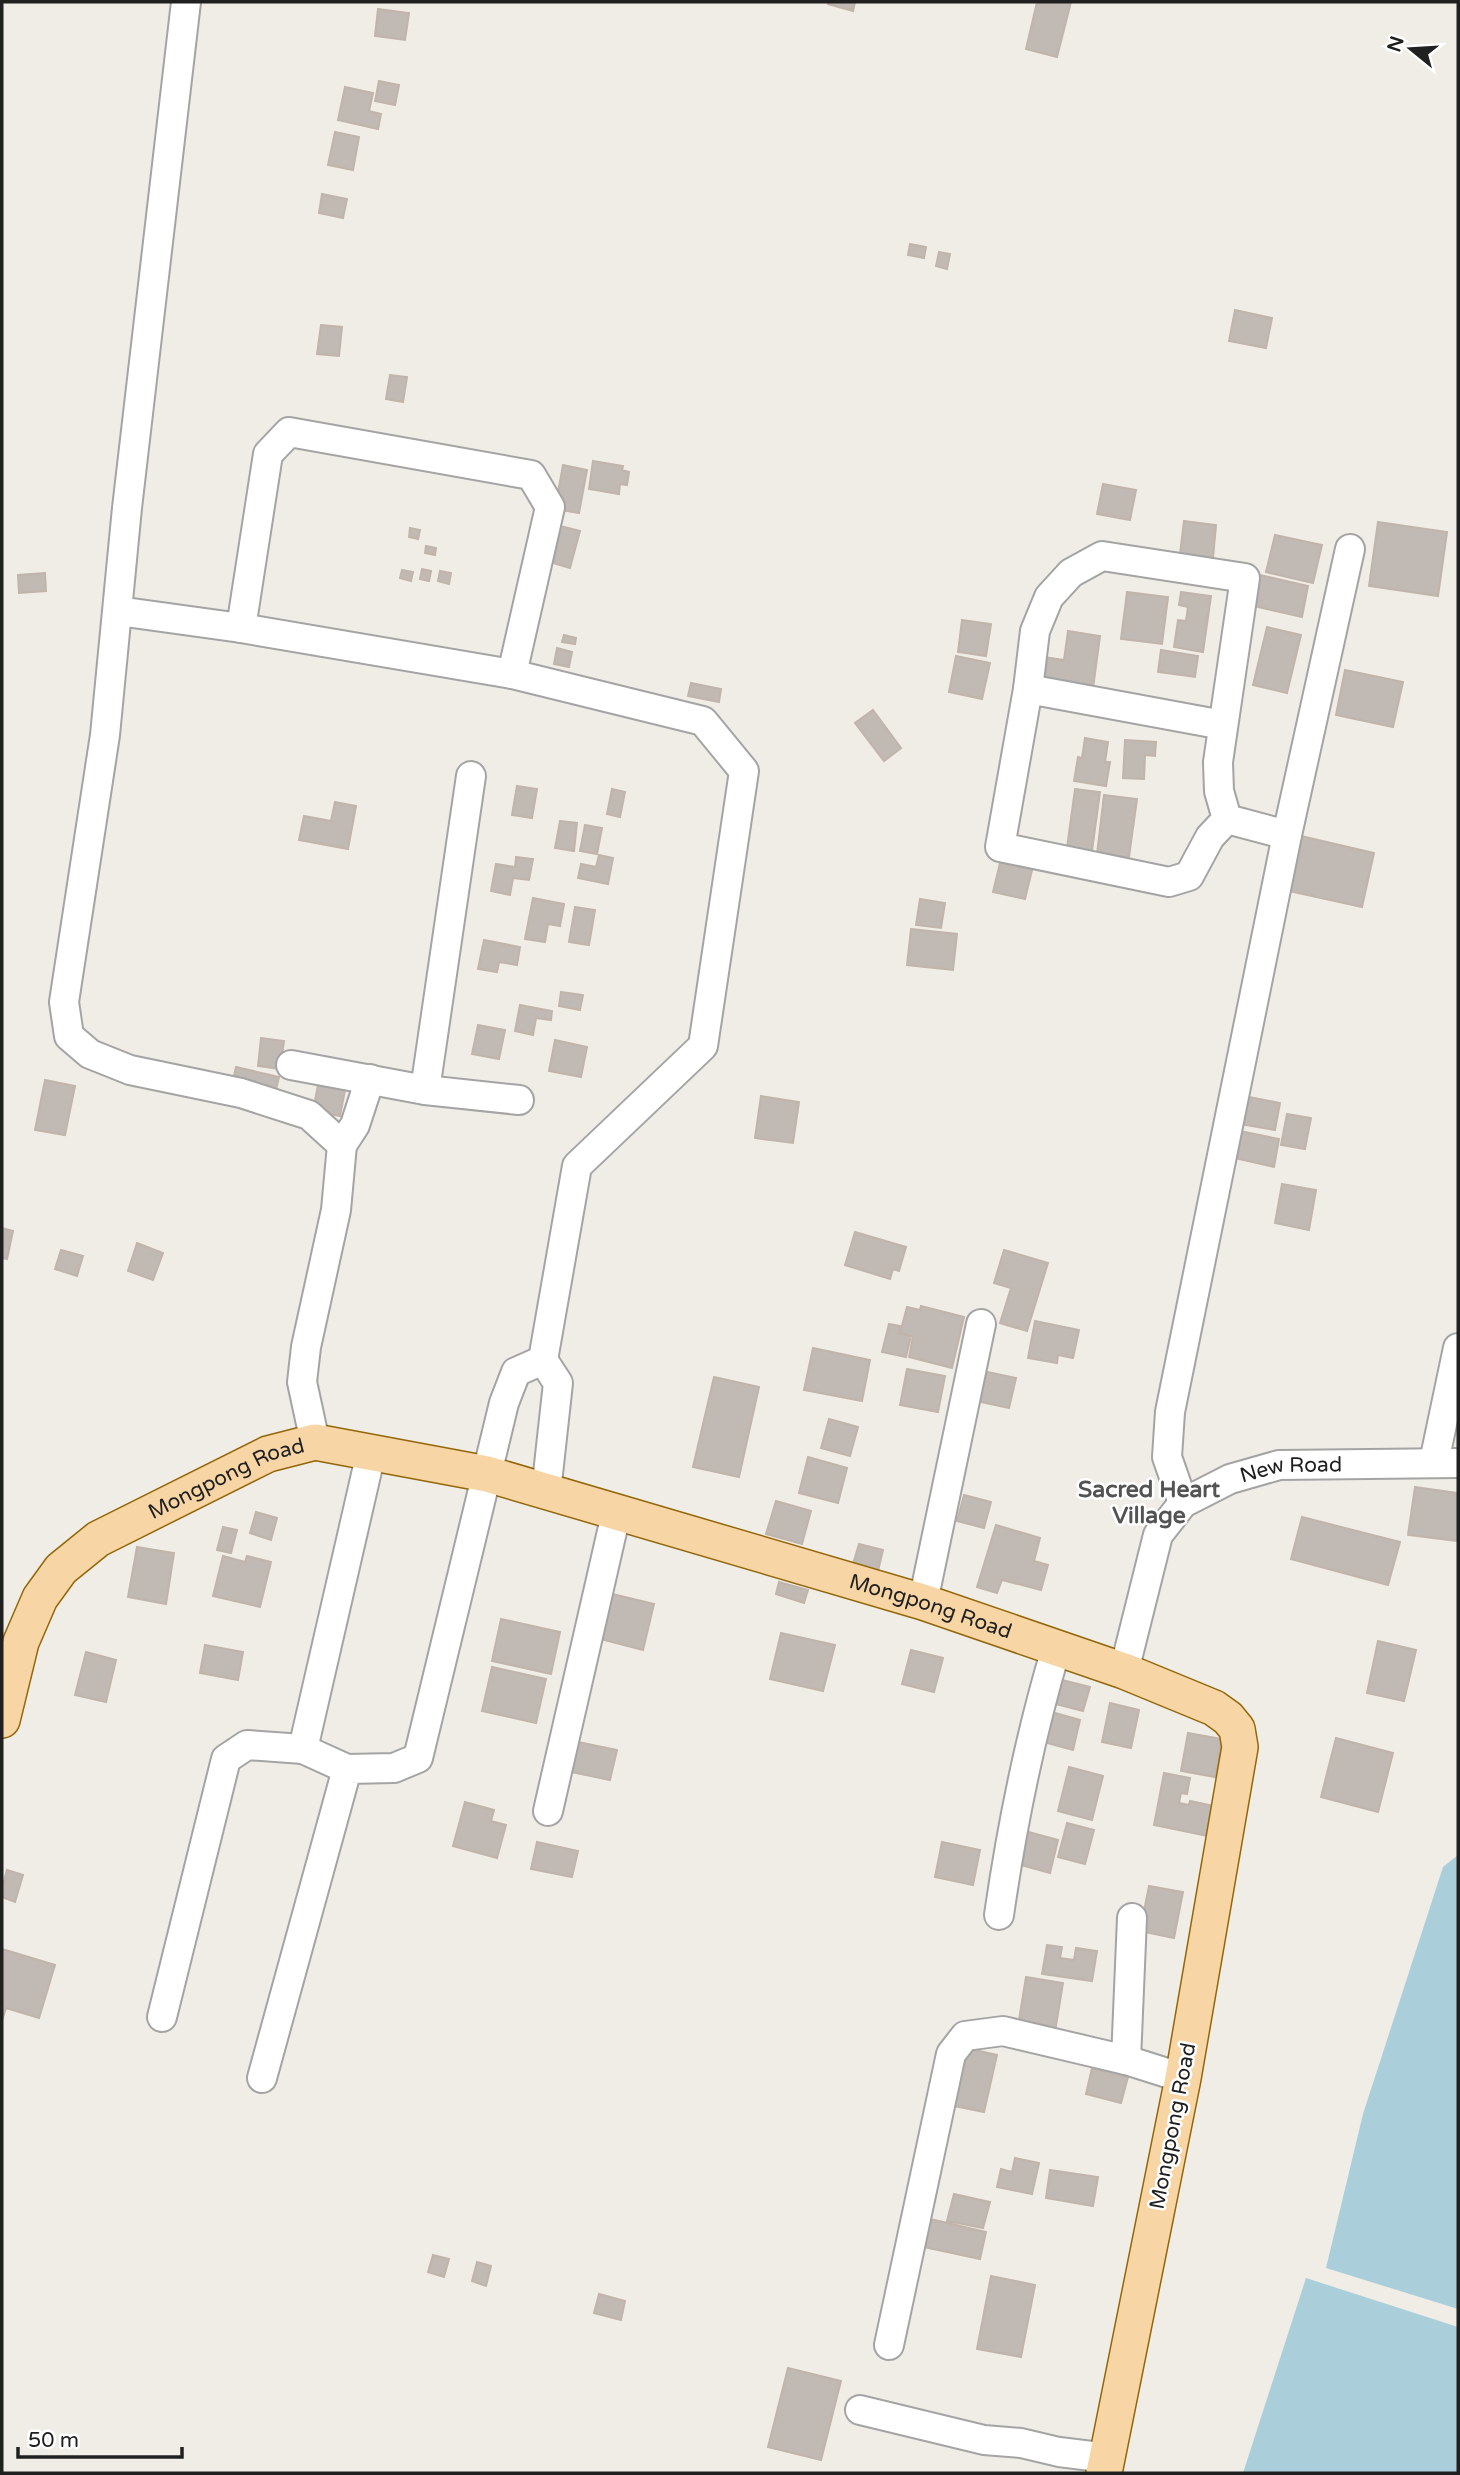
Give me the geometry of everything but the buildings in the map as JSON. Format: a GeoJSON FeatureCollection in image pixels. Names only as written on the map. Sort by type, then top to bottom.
{"type":"FeatureCollection","features":[{"type":"Feature","properties":{"kind":"main road","name":"Mongpong Road"},"geometry":{"type":"LineString","coordinates":[[2,1720],[21,1642],[40,1598],[61,1569],[98,1539],[268,1454],[315,1442],[487,1474],[923,1602],[1124,1671],[1214,1708],[1237,1729],[1240,1747],[1184,2078],[1106,2466]]}},
{"type":"Feature","properties":{"kind":"street"},"geometry":{"type":"LineString","coordinates":[[186,2],[127,508],[105,735],[64,1002],[69,1036],[90,1054],[130,1070],[241,1093],[309,1115],[342,1145]]}},
{"type":"Feature","properties":{"kind":"street"},"geometry":{"type":"LineString","coordinates":[[241,628],[268,454],[289,432],[531,475],[550,507],[512,674]]}},
{"type":"Feature","properties":{"kind":"street"},"geometry":{"type":"LineString","coordinates":[[1183,1503],[1167,1457],[1170,1412],[1287,835],[1350,550]]}},
{"type":"Feature","properties":{"kind":"street"},"geometry":{"type":"LineString","coordinates":[[1102,556],[1245,578],[1218,762],[1219,791],[1227,818],[1210,837],[1188,876],[1169,882],[1000,847],[1028,689],[1035,631],[1049,597],[1071,573],[1102,556]]}},
{"type":"Feature","properties":{"kind":"street"},"geometry":{"type":"LineString","coordinates":[[118,611],[241,628],[512,674],[703,721],[744,771],[703,1046],[577,1166],[543,1360],[558,1383],[546,1492]]}},
{"type":"Feature","properties":{"kind":"street"},"geometry":{"type":"LineString","coordinates":[[1028,689],[1223,724]]}},
{"type":"Feature","properties":{"kind":"street"},"geometry":{"type":"LineString","coordinates":[[425,1090],[471,776]]}},
{"type":"Feature","properties":{"kind":"street"},"geometry":{"type":"LineString","coordinates":[[1227,818],[1287,835]]}},
{"type":"Feature","properties":{"kind":"street"},"geometry":{"type":"LineString","coordinates":[[291,1065],[425,1090],[519,1100]]}},
{"type":"Feature","properties":{"kind":"street"},"geometry":{"type":"LineString","coordinates":[[315,1442],[302,1382],[306,1347],[336,1210],[342,1145],[355,1125],[370,1079]]}},
{"type":"Feature","properties":{"kind":"street"},"geometry":{"type":"LineString","coordinates":[[923,1602],[981,1324]]}},
{"type":"Feature","properties":{"kind":"street"},"geometry":{"type":"LineString","coordinates":[[1446,1463],[1458,1348]]}},
{"type":"Feature","properties":{"kind":"street"},"geometry":{"type":"LineString","coordinates":[[162,2017],[226,1759],[247,1745],[303,1749],[347,1769],[394,1768],[418,1758],[504,1403],[516,1372],[543,1360]]}},
{"type":"Feature","properties":{"kind":"street"},"geometry":{"type":"LineString","coordinates":[[303,1749],[371,1453]]}},
{"type":"Feature","properties":{"kind":"street","name":"New Road"},"geometry":{"type":"LineString","coordinates":[[1124,1671],[1158,1535],[1183,1503],[1230,1479],[1279,1465],[1446,1463]]}},
{"type":"Feature","properties":{"kind":"street"},"geometry":{"type":"LineString","coordinates":[[548,1811],[616,1514]]}},
{"type":"Feature","properties":{"kind":"street"},"geometry":{"type":"LineString","coordinates":[[999,1915],[1012,1826],[1038,1712],[1056,1649]]}},
{"type":"Feature","properties":{"kind":"street"},"geometry":{"type":"LineString","coordinates":[[261,2078],[347,1769]]}},
{"type":"Feature","properties":{"kind":"street"},"geometry":{"type":"LineString","coordinates":[[1126,2060],[1132,1918]]}},
{"type":"Feature","properties":{"kind":"street"},"geometry":{"type":"LineString","coordinates":[[889,2345],[951,2054],[965,2036],[1003,2031],[1126,2060],[1184,2078]]}},
{"type":"Feature","properties":{"kind":"street"},"geometry":{"type":"LineString","coordinates":[[860,2410],[985,2440],[1021,2443],[1106,2466]]}},
{"type":"Feature","properties":{"kind":"water"},"geometry":{"type":"Polygon","coordinates":[[[1458,1855],[1458,2309],[1326,2268],[1363,2114],[1443,1867],[1458,1855]]]}},
{"type":"Feature","properties":{"kind":"water"},"geometry":{"type":"Polygon","coordinates":[[[1306,2278],[1458,2327],[1458,2473],[1243,2473],[1306,2278]]]}},
{"type":"Feature","properties":{"kind":"district","name":"Sacred Heart Village"},"geometry":{"type":"Point","coordinates":[1149,1503]}}]}
